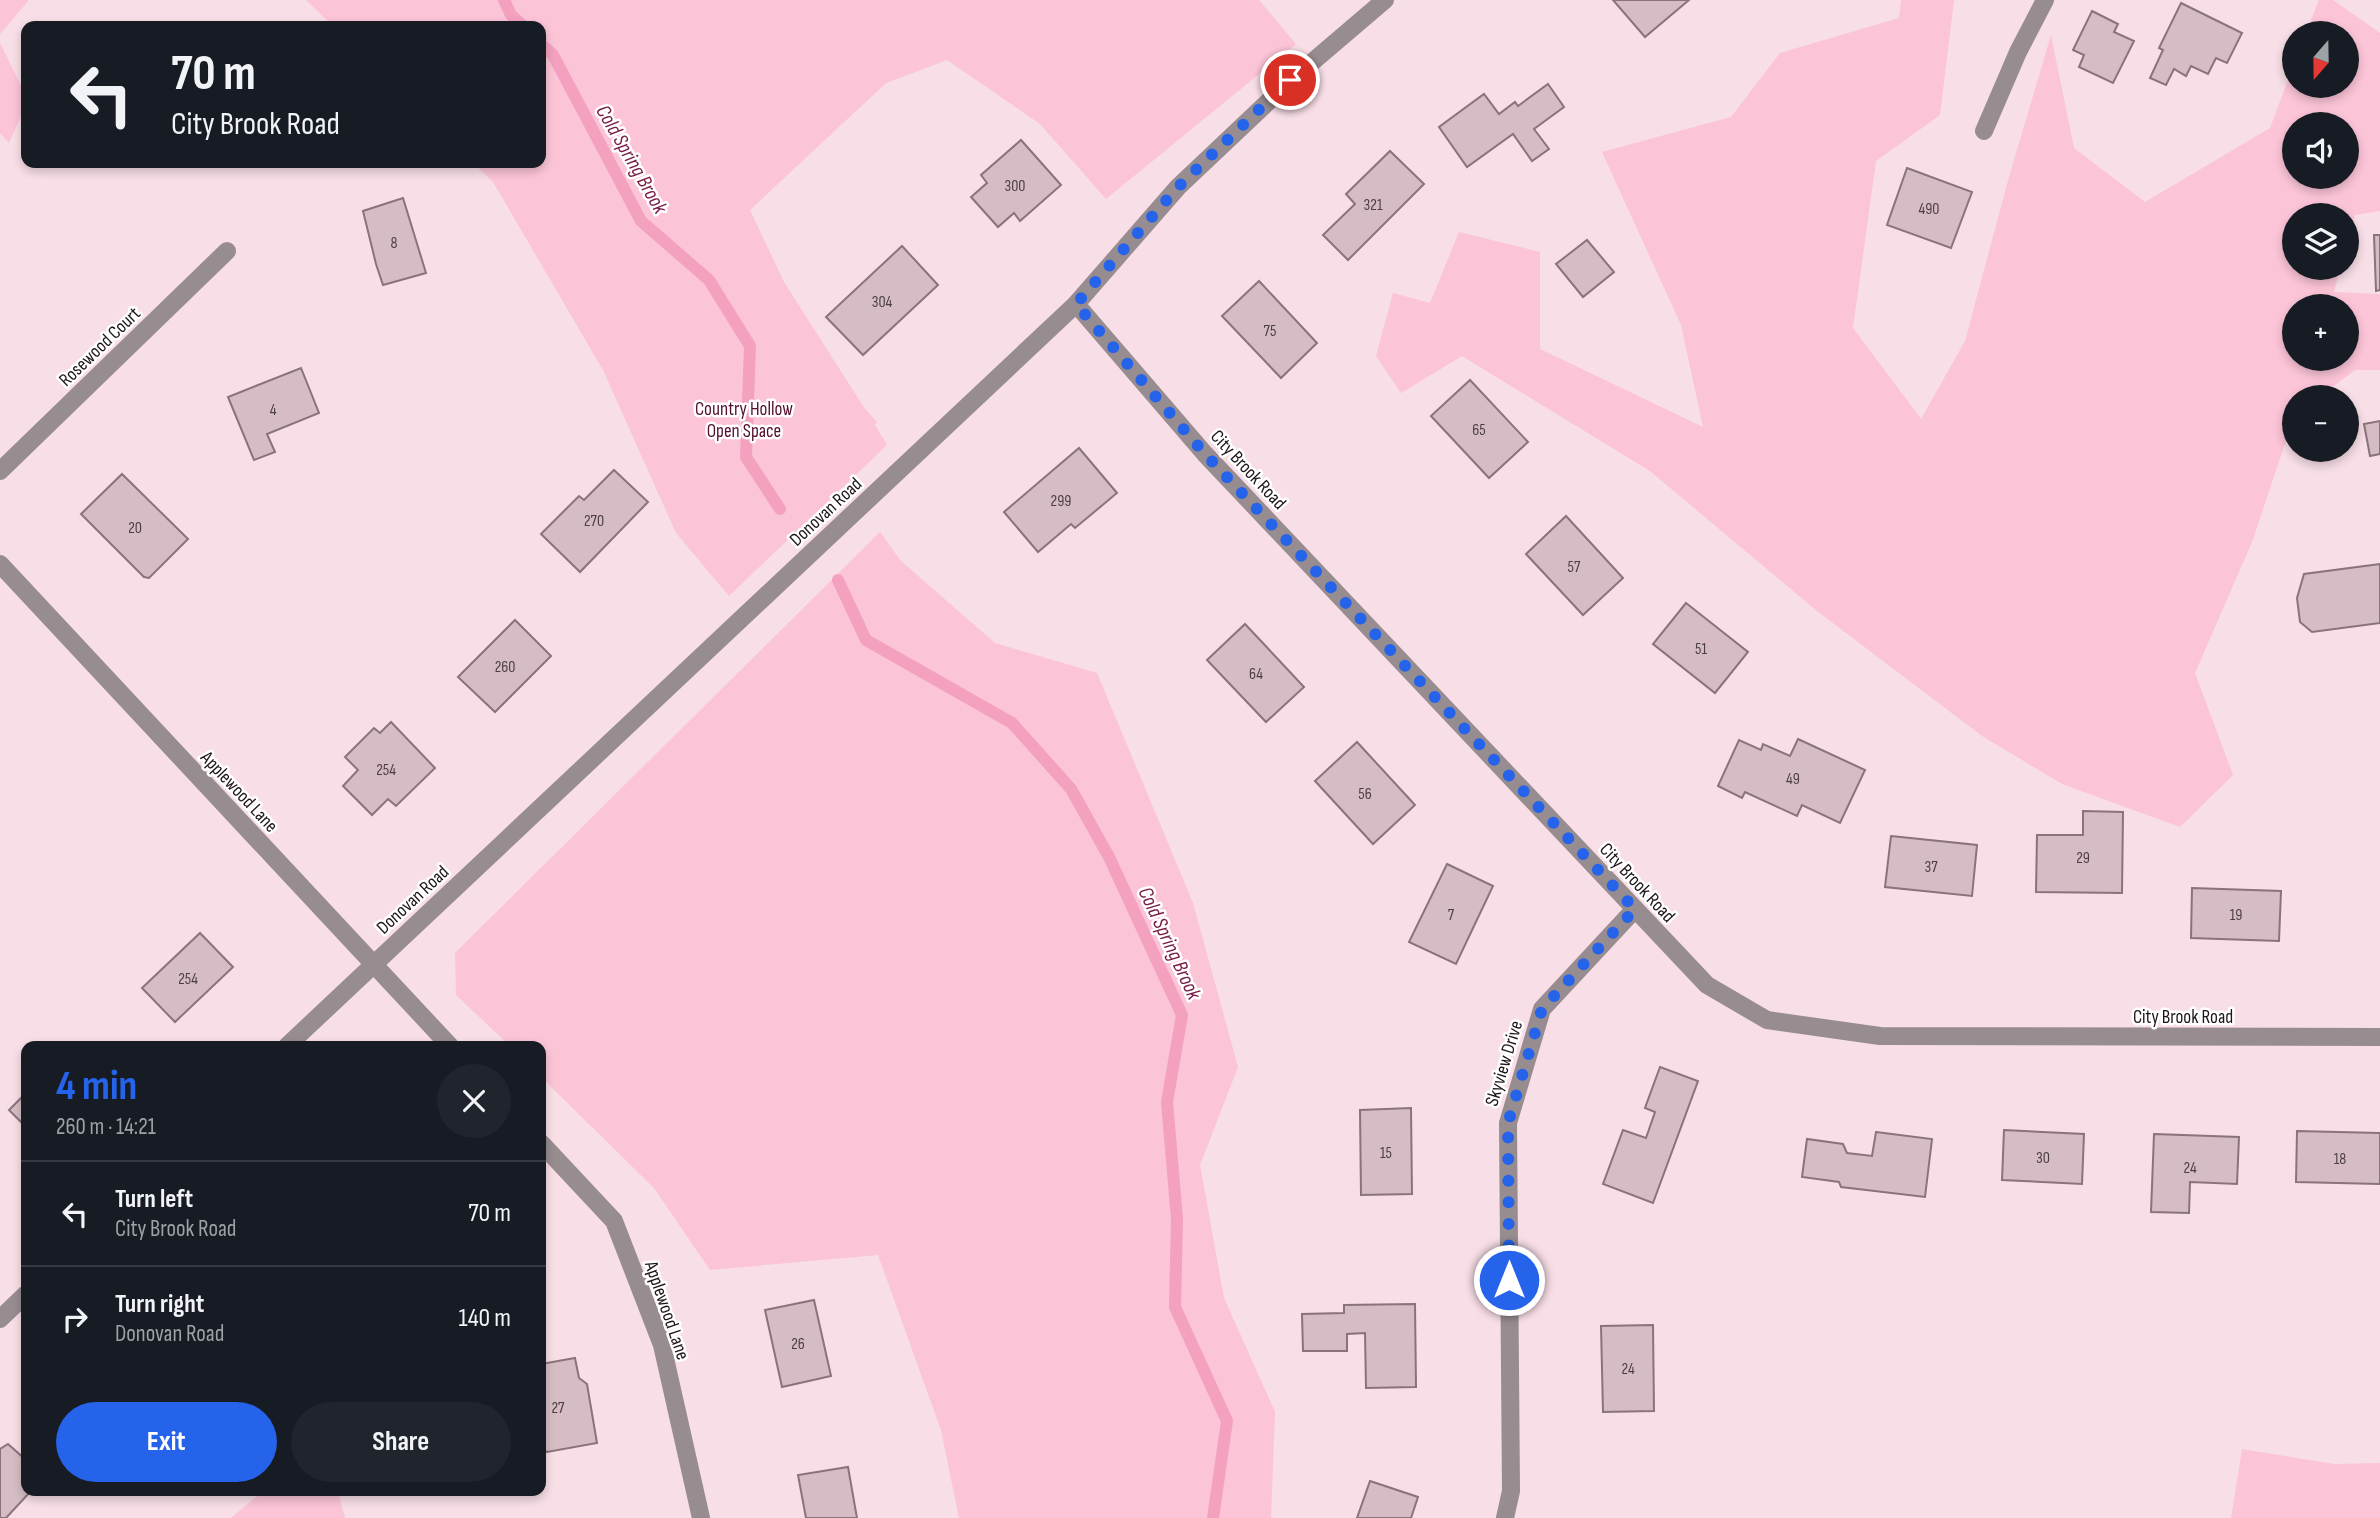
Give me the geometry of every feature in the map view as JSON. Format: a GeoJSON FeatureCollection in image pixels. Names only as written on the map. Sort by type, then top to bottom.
{"type":"FeatureCollection","features":[{"type":"Feature","properties":{"kind":"street","name":"Donovan Road"},"geometry":{"type":"LineString","coordinates":[[292,1041],[1076,304],[1178,187],[1290,80],[1385,0]]}},
{"type":"Feature","properties":{"kind":"street"},"geometry":{"type":"LineString","coordinates":[[1983,131],[2018,52],[2045,0]]}},
{"type":"Feature","properties":{"kind":"street","name":"Rosewood Court"},"geometry":{"type":"LineString","coordinates":[[0,471],[227,251]]}},
{"type":"Feature","properties":{"kind":"street","name":"City Brook Road"},"geometry":{"type":"LineString","coordinates":[[1076,304],[1205,454],[1707,985],[1767,1020],[1880,1036],[2380,1037]]}},
{"type":"Feature","properties":{"kind":"street","name":"Applewood Lane"},"geometry":{"type":"LineString","coordinates":[[0,564],[445,1041]]}},
{"type":"Feature","properties":{"kind":"street","name":"Skyview Drive"},"geometry":{"type":"LineString","coordinates":[[1505,1518],[1511,1491],[1508,1123],[1542,1009],[1635,909]]}},
{"type":"Feature","properties":{"kind":"street","name":"Applewood Lane"},"geometry":{"type":"LineString","coordinates":[[546,1148],[614,1221],[662,1345],[701,1518]]}},
{"type":"Feature","properties":{"kind":"street"},"geometry":{"type":"LineString","coordinates":[[0,1319],[21,1299]]}},
{"type":"Feature","properties":{"kind":"green space"},"geometry":{"type":"Polygon","coordinates":[[[0,0],[29,0],[0,34],[0,0]]]}},
{"type":"Feature","properties":{"kind":"green space","name":"Country Hollow Open Space"},"geometry":{"type":"Polygon","coordinates":[[[306,0],[1259,0],[1296,44],[1106,199],[1040,124],[947,60],[886,83],[750,210],[784,282],[865,409],[877,422],[875,425],[887,445],[729,596],[676,533],[603,370],[493,182],[478,168],[546,168],[546,21],[328,21],[306,0]]]}},
{"type":"Feature","properties":{"kind":"green space"},"geometry":{"type":"Polygon","coordinates":[[[1901,0],[1954,0],[1940,115],[1876,161],[1853,328],[1921,419],[1965,341],[2051,35],[2074,148],[2145,202],[2270,128],[2282,96],[2359,98],[2359,21],[2311,21],[2319,0],[2333,0],[2380,33],[2380,211],[2359,214],[2359,203],[2282,203],[2282,280],[2337,280],[2334,292],[2380,294],[2380,370],[2359,370],[2359,294],[2282,294],[2282,371],[2354,371],[2335,385],[2282,385],[2282,453],[2252,542],[2195,673],[2233,775],[2180,827],[2062,784],[1982,736],[1817,611],[1650,471],[1462,356],[1401,393],[1376,356],[1393,293],[1430,303],[1459,232],[1540,252],[1540,349],[1703,427],[1681,325],[1602,152],[1731,117],[1780,53],[1899,18],[1901,0]]]}},
{"type":"Feature","properties":{"kind":"green space"},"geometry":{"type":"Polygon","coordinates":[[[0,43],[21,86],[21,116],[9,143],[0,133],[0,43]]]}},
{"type":"Feature","properties":{"kind":"green space"},"geometry":{"type":"Polygon","coordinates":[[[880,532],[901,561],[995,643],[1097,673],[1193,903],[1238,1067],[1200,1165],[1224,1298],[1275,1412],[1271,1518],[959,1518],[941,1430],[878,1255],[710,1270],[654,1188],[546,1082],[546,1041],[505,1041],[456,995],[455,953],[880,532]]]}},
{"type":"Feature","properties":{"kind":"green space"},"geometry":{"type":"Polygon","coordinates":[[[2242,1449],[2334,1464],[2380,1463],[2380,1518],[2231,1518],[2242,1449]]]}},
{"type":"Feature","properties":{"kind":"green space"},"geometry":{"type":"Polygon","coordinates":[[[257,1496],[339,1496],[345,1518],[231,1518],[257,1496]]]}},
{"type":"Feature","properties":{"kind":"building"},"geometry":{"type":"Polygon","coordinates":[[[1613,0],[1689,0],[1645,37],[1613,0]]]}},
{"type":"Feature","properties":{"kind":"building"},"geometry":{"type":"Polygon","coordinates":[[[2181,3],[2242,33],[2227,63],[2216,58],[2208,74],[2191,66],[2186,76],[2174,69],[2166,85],[2150,78],[2163,50],[2159,48],[2181,3]]]}},
{"type":"Feature","properties":{"kind":"building"},"geometry":{"type":"Polygon","coordinates":[[[2092,11],[2118,24],[2114,32],[2134,41],[2113,83],[2079,67],[2084,55],[2073,50],[2092,11]]]}},
{"type":"Feature","properties":{"kind":"building"},"geometry":{"type":"Polygon","coordinates":[[[1548,84],[1564,107],[1534,129],[1549,149],[1532,161],[1513,134],[1467,167],[1439,127],[1484,94],[1499,114],[1515,102],[1518,106],[1548,84]]]}},
{"type":"Feature","properties":{"kind":"building"},"geometry":{"type":"Polygon","coordinates":[[[1021,140],[1061,185],[1020,221],[1014,213],[998,227],[971,197],[987,183],[981,175],[1021,140]]]}},
{"type":"Feature","properties":{"kind":"building"},"geometry":{"type":"Polygon","coordinates":[[[1390,151],[1424,184],[1348,260],[1323,235],[1355,204],[1346,194],[1390,151]]]}},
{"type":"Feature","properties":{"kind":"building"},"geometry":{"type":"Polygon","coordinates":[[[1907,168],[1972,192],[1951,248],[1887,225],[1907,168]]]}},
{"type":"Feature","properties":{"kind":"building"},"geometry":{"type":"Polygon","coordinates":[[[403,198],[426,273],[383,285],[363,211],[403,198]]]}},
{"type":"Feature","properties":{"kind":"building"},"geometry":{"type":"Polygon","coordinates":[[[2374,235],[2380,235],[2380,290],[2376,291],[2374,235]]]}},
{"type":"Feature","properties":{"kind":"building"},"geometry":{"type":"Polygon","coordinates":[[[1587,240],[1614,272],[1583,297],[1556,264],[1587,240]]]}},
{"type":"Feature","properties":{"kind":"building"},"geometry":{"type":"Polygon","coordinates":[[[902,246],[938,285],[863,355],[826,317],[902,246]]]}},
{"type":"Feature","properties":{"kind":"building"},"geometry":{"type":"Polygon","coordinates":[[[1259,281],[1317,343],[1281,378],[1222,316],[1259,281]]]}},
{"type":"Feature","properties":{"kind":"building"},"geometry":{"type":"Polygon","coordinates":[[[301,368],[319,413],[267,434],[275,452],[254,460],[228,397],[301,368]]]}},
{"type":"Feature","properties":{"kind":"building"},"geometry":{"type":"Polygon","coordinates":[[[1470,380],[1528,442],[1489,478],[1431,416],[1470,380]]]}},
{"type":"Feature","properties":{"kind":"building"},"geometry":{"type":"Polygon","coordinates":[[[2380,421],[2380,454],[2370,456],[2364,424],[2380,421]]]}},
{"type":"Feature","properties":{"kind":"building"},"geometry":{"type":"Polygon","coordinates":[[[1079,448],[1117,493],[1075,528],[1071,524],[1038,552],[1004,512],[1079,448]]]}},
{"type":"Feature","properties":{"kind":"building"},"geometry":{"type":"Polygon","coordinates":[[[614,470],[648,502],[580,572],[541,534],[579,496],[584,500],[614,470]]]}},
{"type":"Feature","properties":{"kind":"building"},"geometry":{"type":"Polygon","coordinates":[[[122,474],[188,539],[149,578],[144,577],[81,514],[122,474]]]}},
{"type":"Feature","properties":{"kind":"building"},"geometry":{"type":"Polygon","coordinates":[[[1566,516],[1623,578],[1583,615],[1526,554],[1566,516]]]}},
{"type":"Feature","properties":{"kind":"building"},"geometry":{"type":"Polygon","coordinates":[[[2380,564],[2380,623],[2312,632],[2300,622],[2297,598],[2304,574],[2380,564]]]}},
{"type":"Feature","properties":{"kind":"building"},"geometry":{"type":"Polygon","coordinates":[[[1686,603],[1748,652],[1715,693],[1653,644],[1686,603]]]}},
{"type":"Feature","properties":{"kind":"building"},"geometry":{"type":"Polygon","coordinates":[[[515,620],[551,656],[495,712],[458,677],[515,620]]]}},
{"type":"Feature","properties":{"kind":"building"},"geometry":{"type":"Polygon","coordinates":[[[1245,624],[1304,687],[1266,722],[1207,660],[1245,624]]]}},
{"type":"Feature","properties":{"kind":"building"},"geometry":{"type":"Polygon","coordinates":[[[391,722],[435,768],[396,806],[388,799],[372,815],[343,786],[358,770],[345,757],[374,728],[380,733],[391,722]]]}},
{"type":"Feature","properties":{"kind":"building"},"geometry":{"type":"Polygon","coordinates":[[[1798,739],[1865,770],[1840,823],[1802,805],[1797,816],[1745,792],[1742,798],[1718,786],[1739,740],[1761,750],[1763,744],[1790,756],[1798,739]]]}},
{"type":"Feature","properties":{"kind":"building"},"geometry":{"type":"Polygon","coordinates":[[[1357,742],[1415,805],[1373,844],[1315,781],[1357,742]]]}},
{"type":"Feature","properties":{"kind":"building"},"geometry":{"type":"Polygon","coordinates":[[[2083,811],[2123,812],[2122,893],[2036,892],[2037,835],[2083,835],[2083,811]]]}},
{"type":"Feature","properties":{"kind":"building"},"geometry":{"type":"Polygon","coordinates":[[[1891,836],[1977,845],[1972,896],[1885,887],[1891,836]]]}},
{"type":"Feature","properties":{"kind":"building"},"geometry":{"type":"Polygon","coordinates":[[[1447,864],[1493,886],[1456,964],[1409,942],[1447,864]]]}},
{"type":"Feature","properties":{"kind":"building"},"geometry":{"type":"Polygon","coordinates":[[[2192,888],[2281,891],[2279,941],[2191,938],[2192,888]]]}},
{"type":"Feature","properties":{"kind":"building"},"geometry":{"type":"Polygon","coordinates":[[[200,933],[233,967],[175,1022],[142,988],[200,933]]]}},
{"type":"Feature","properties":{"kind":"building"},"geometry":{"type":"Polygon","coordinates":[[[1660,1067],[1698,1081],[1653,1203],[1603,1184],[1623,1130],[1646,1138],[1655,1112],[1645,1108],[1660,1067]]]}},
{"type":"Feature","properties":{"kind":"building"},"geometry":{"type":"Polygon","coordinates":[[[21,1098],[21,1122],[9,1110],[21,1098]]]}},
{"type":"Feature","properties":{"kind":"building"},"geometry":{"type":"Polygon","coordinates":[[[1411,1108],[1412,1194],[1361,1195],[1360,1110],[1411,1108]]]}},
{"type":"Feature","properties":{"kind":"building"},"geometry":{"type":"Polygon","coordinates":[[[2004,1130],[2084,1134],[2082,1184],[2002,1180],[2004,1130]]]}},
{"type":"Feature","properties":{"kind":"building"},"geometry":{"type":"Polygon","coordinates":[[[2297,1131],[2380,1133],[2380,1184],[2296,1182],[2297,1131]]]}},
{"type":"Feature","properties":{"kind":"building"},"geometry":{"type":"Polygon","coordinates":[[[1876,1132],[1932,1139],[1925,1197],[1841,1187],[1839,1182],[1802,1177],[1807,1139],[1843,1144],[1847,1153],[1872,1156],[1876,1132]]]}},
{"type":"Feature","properties":{"kind":"building"},"geometry":{"type":"Polygon","coordinates":[[[2154,1134],[2239,1137],[2237,1184],[2190,1182],[2189,1213],[2151,1212],[2154,1134]]]}},
{"type":"Feature","properties":{"kind":"building"},"geometry":{"type":"Polygon","coordinates":[[[814,1300],[831,1376],[782,1387],[765,1310],[814,1300]]]}},
{"type":"Feature","properties":{"kind":"building"},"geometry":{"type":"Polygon","coordinates":[[[1415,1304],[1416,1387],[1366,1388],[1365,1333],[1347,1334],[1347,1351],[1303,1351],[1302,1314],[1344,1313],[1344,1305],[1415,1304]]]}},
{"type":"Feature","properties":{"kind":"building"},"geometry":{"type":"Polygon","coordinates":[[[1653,1325],[1654,1411],[1603,1412],[1601,1326],[1653,1325]]]}},
{"type":"Feature","properties":{"kind":"building"},"geometry":{"type":"Polygon","coordinates":[[[575,1358],[579,1378],[587,1384],[597,1443],[546,1452],[546,1363],[575,1358]]]}},
{"type":"Feature","properties":{"kind":"building"},"geometry":{"type":"Polygon","coordinates":[[[8,1444],[21,1456],[21,1496],[26,1496],[6,1518],[0,1518],[0,1449],[8,1444]]]}},
{"type":"Feature","properties":{"kind":"building"},"geometry":{"type":"Polygon","coordinates":[[[848,1467],[857,1518],[806,1518],[798,1475],[848,1467]]]}},
{"type":"Feature","properties":{"kind":"building"},"geometry":{"type":"Polygon","coordinates":[[[1370,1481],[1418,1497],[1411,1518],[1357,1518],[1370,1481]]]}},
{"type":"Feature","properties":{"kind":"waterway","name":"Cold Spring Brook"},"geometry":{"type":"LineString","coordinates":[[504,0],[511,15],[518,21]]}},
{"type":"Feature","properties":{"kind":"waterway","name":"Cold Spring Brook"},"geometry":{"type":"LineString","coordinates":[[546,49],[553,55],[641,221],[709,280],[750,346],[746,457],[780,509]]}},
{"type":"Feature","properties":{"kind":"waterway","name":"Cold Spring Brook"},"geometry":{"type":"LineString","coordinates":[[838,580],[866,640],[1012,723],[1071,789],[1109,857],[1182,1015],[1167,1102],[1177,1219],[1175,1307],[1227,1421],[1213,1518]]}},
{"type":"Feature","properties":{"kind":"route"},"geometry":{"type":"LineString","coordinates":[[1290,80],[1178,187],[1076,304],[1205,454],[1635,909],[1542,1009],[1508,1123],[1509,1280]]}}]}
